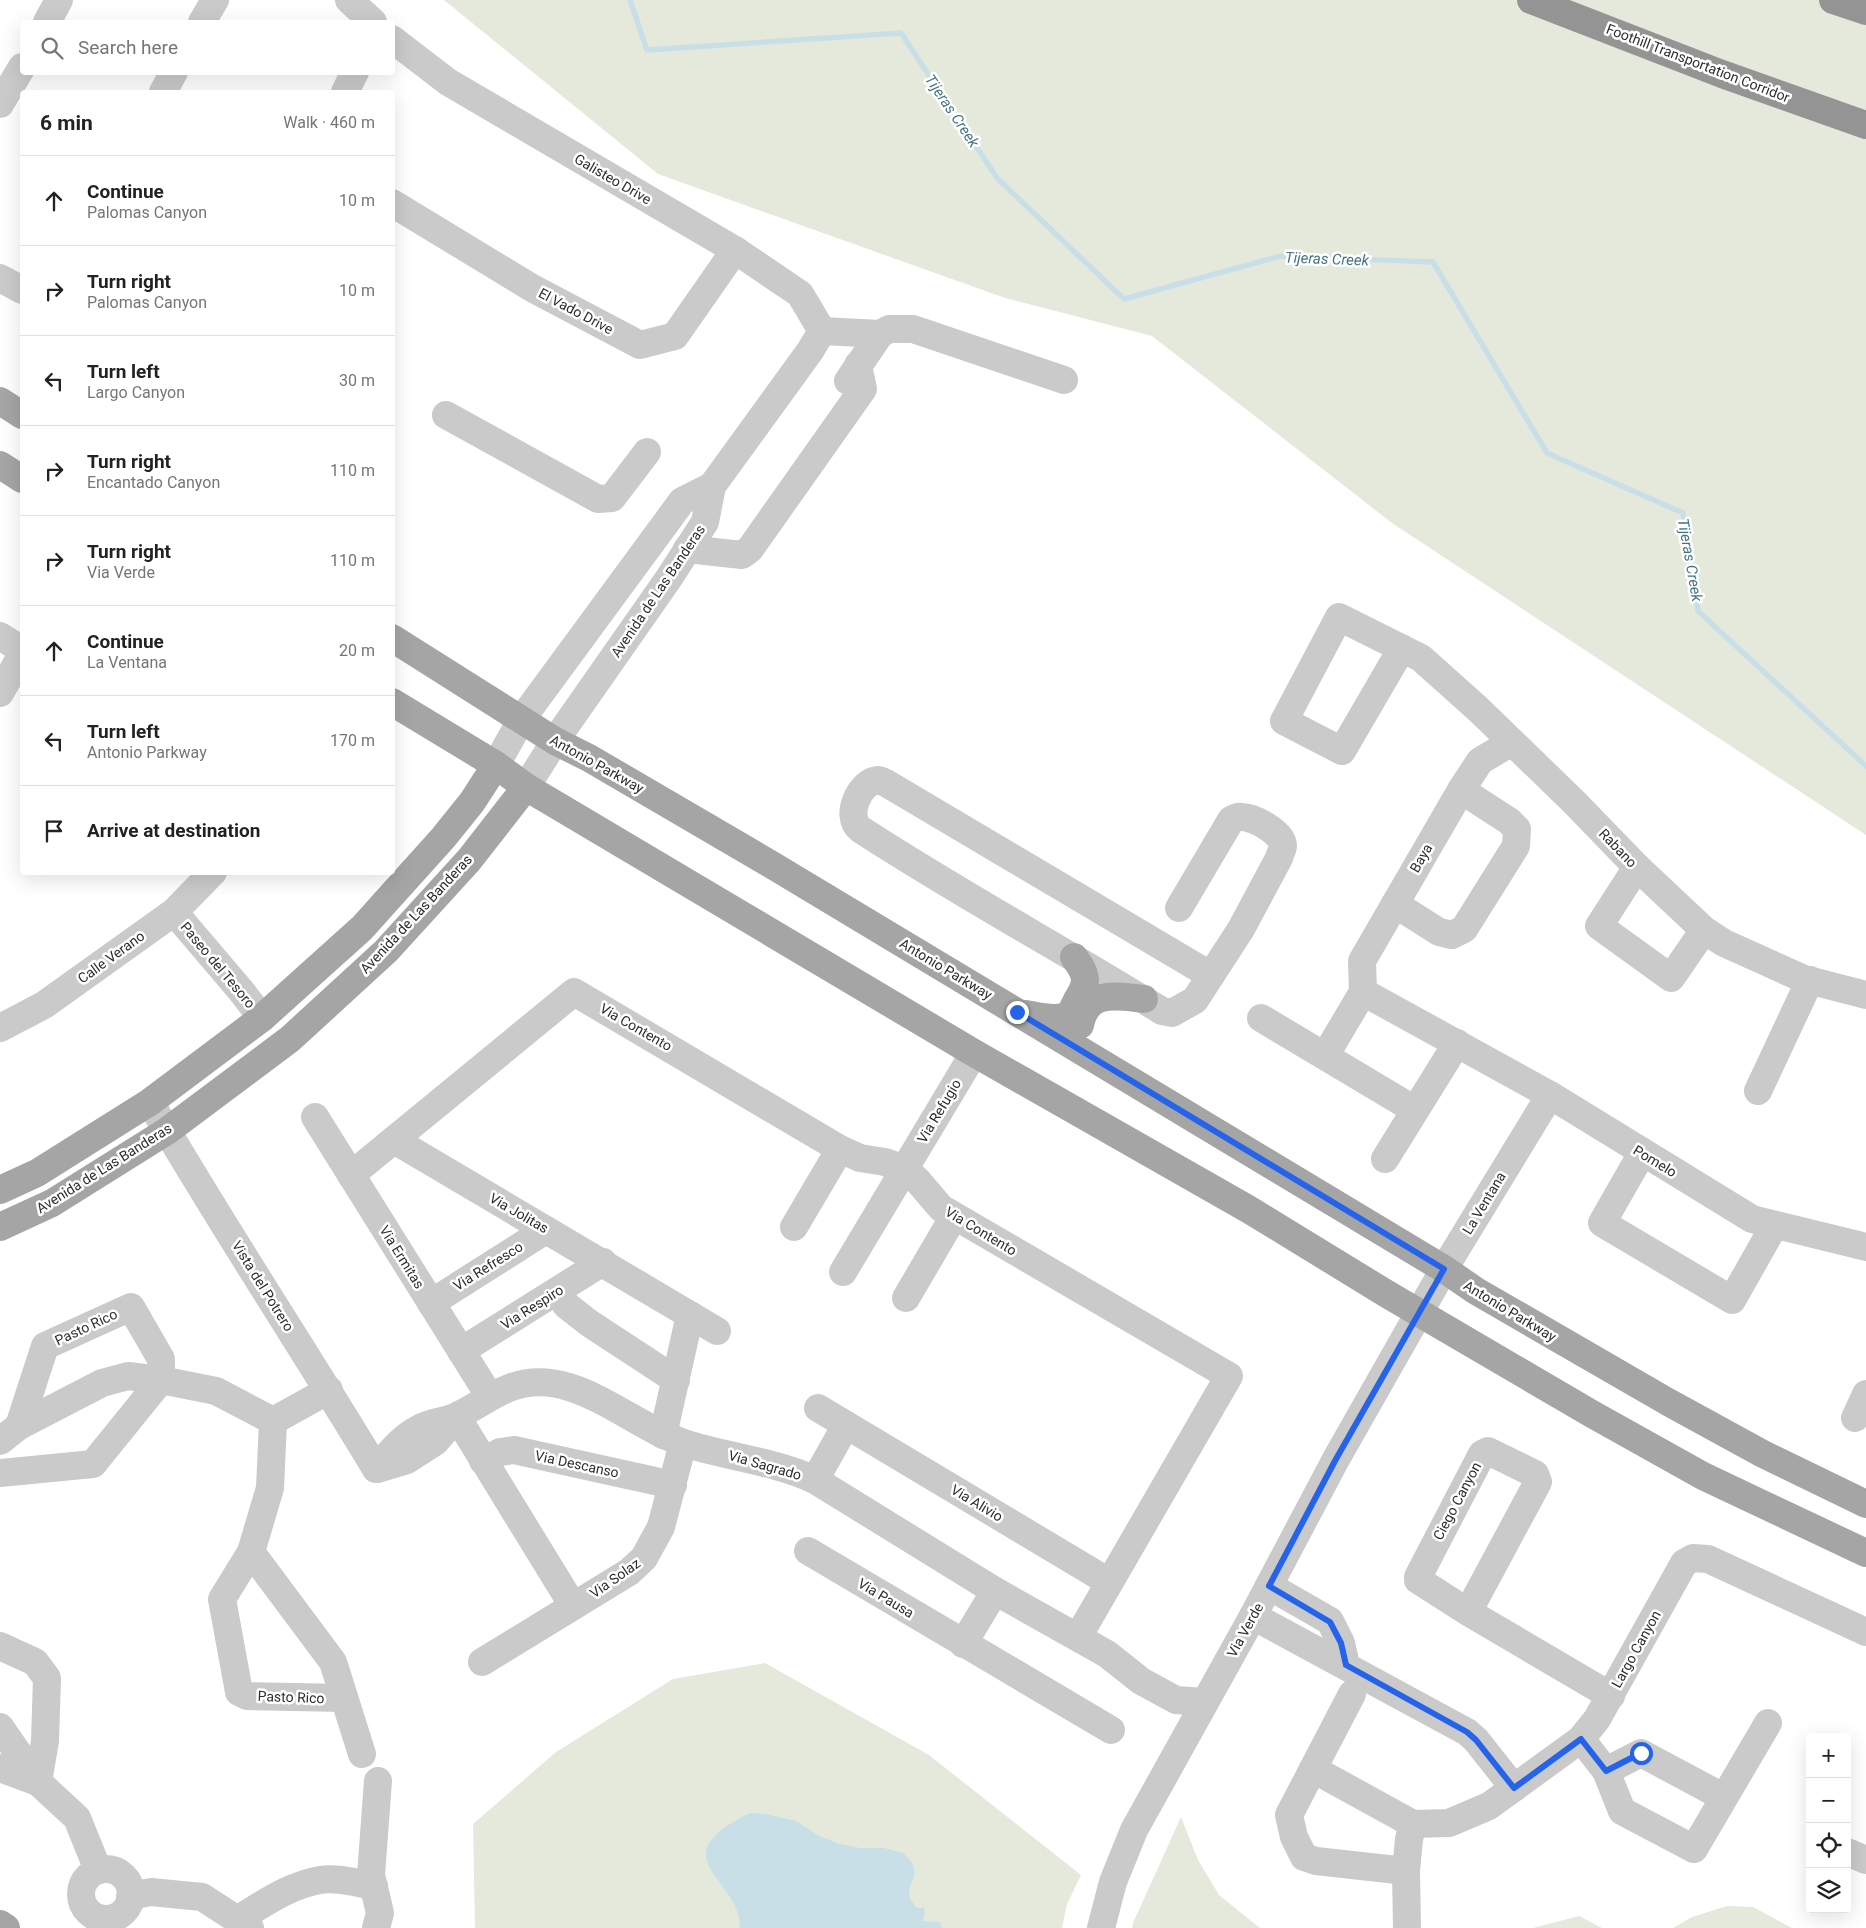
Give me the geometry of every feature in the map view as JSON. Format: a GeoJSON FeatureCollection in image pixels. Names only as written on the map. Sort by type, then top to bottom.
{"type":"FeatureCollection","features":[{"type":"Feature","properties":{"kind":"highway","name":"Foothill Transportation Corridor"},"geometry":{"type":"LineString","coordinates":[[1531,0],[1722,74],[1866,125]]}},
{"type":"Feature","properties":{"kind":"highway"},"geometry":{"type":"LineString","coordinates":[[1833,0],[1866,11]]}},
{"type":"Feature","properties":{"kind":"main road"},"geometry":{"type":"LineString","coordinates":[[0,401],[20,414]]}},
{"type":"Feature","properties":{"kind":"main road"},"geometry":{"type":"LineString","coordinates":[[0,466],[20,478]]}},
{"type":"Feature","properties":{"kind":"main road","name":"Antonio Parkway"},"geometry":{"type":"LineString","coordinates":[[395,640],[555,741],[588,758],[772,865],[1444,1269],[1476,1292],[1668,1402],[1764,1454],[1866,1504]]}},
{"type":"Feature","properties":{"kind":"main road"},"geometry":{"type":"LineString","coordinates":[[395,704],[496,765],[526,787],[974,1053],[1248,1209],[1592,1414],[1703,1476],[1866,1553]]}},
{"type":"Feature","properties":{"kind":"main road","name":"Avenida de Las Banderas"},"geometry":{"type":"LineString","coordinates":[[0,1190],[37,1173],[150,1102],[262,1018],[362,928],[443,838],[472,802],[496,765]]}},
{"type":"Feature","properties":{"kind":"main road","name":"Avenida de Las Banderas"},"geometry":{"type":"LineString","coordinates":[[0,1227],[52,1203],[167,1131],[290,1039],[386,951],[469,860],[526,787]]}},
{"type":"Feature","properties":{"kind":"main road"},"geometry":{"type":"LineString","coordinates":[[1017,1012],[1042,1017],[1059,1017],[1069,1014],[1087,981],[1083,969],[1074,957]]}},
{"type":"Feature","properties":{"kind":"main road"},"geometry":{"type":"LineString","coordinates":[[1092,1057],[1083,1039],[1080,1025],[1081,1017],[1091,1002],[1101,997],[1116,996],[1144,1000]]}},
{"type":"Feature","properties":{"kind":"main road"},"geometry":{"type":"LineString","coordinates":[[0,1924],[6,1928]]}},
{"type":"Feature","properties":{"kind":"street"},"geometry":{"type":"LineString","coordinates":[[48,20],[58,0]]}},
{"type":"Feature","properties":{"kind":"street"},"geometry":{"type":"LineString","coordinates":[[203,20],[215,0]]}},
{"type":"Feature","properties":{"kind":"street"},"geometry":{"type":"LineString","coordinates":[[349,0],[371,20]]}},
{"type":"Feature","properties":{"kind":"street","name":"Galisteo Drive"},"geometry":{"type":"LineString","coordinates":[[395,41],[448,82],[736,250],[800,294],[822,331]]}},
{"type":"Feature","properties":{"kind":"street"},"geometry":{"type":"LineString","coordinates":[[0,104],[20,70]]}},
{"type":"Feature","properties":{"kind":"street"},"geometry":{"type":"LineString","coordinates":[[164,90],[172,75]]}},
{"type":"Feature","properties":{"kind":"street"},"geometry":{"type":"LineString","coordinates":[[346,90],[354,75]]}},
{"type":"Feature","properties":{"kind":"street","name":"El Vado Drive"},"geometry":{"type":"LineString","coordinates":[[395,205],[532,288],[640,345],[675,336],[736,250]]}},
{"type":"Feature","properties":{"kind":"street"},"geometry":{"type":"LineString","coordinates":[[0,278],[20,289]]}},
{"type":"Feature","properties":{"kind":"street"},"geometry":{"type":"LineString","coordinates":[[688,549],[742,555],[750,549],[862,389],[858,366],[880,334],[889,329],[913,329],[1064,380]]}},
{"type":"Feature","properties":{"kind":"street"},"geometry":{"type":"LineString","coordinates":[[822,331],[880,334]]}},
{"type":"Feature","properties":{"kind":"street","name":"Avenida de Las Banderas"},"geometry":{"type":"LineString","coordinates":[[526,787],[555,741],[705,522],[712,486],[810,351],[822,331]]}},
{"type":"Feature","properties":{"kind":"street"},"geometry":{"type":"LineString","coordinates":[[446,415],[598,499],[612,498],[647,452]]}},
{"type":"Feature","properties":{"kind":"street","name":"Avenida de Las Banderas"},"geometry":{"type":"LineString","coordinates":[[496,765],[522,720],[682,501],[712,486]]}},
{"type":"Feature","properties":{"kind":"street","name":"Rabano"},"geometry":{"type":"LineString","coordinates":[[1402,648],[1342,751],[1284,721],[1339,617],[1402,648],[1422,658],[1478,709],[1574,802],[1636,867],[1704,930],[1764,962],[1810,980],[1866,995]]}},
{"type":"Feature","properties":{"kind":"street"},"geometry":{"type":"LineString","coordinates":[[0,636],[20,649]]}},
{"type":"Feature","properties":{"kind":"street"},"geometry":{"type":"LineString","coordinates":[[0,693],[20,658]]}},
{"type":"Feature","properties":{"kind":"street","name":"Baya"},"geometry":{"type":"LineString","coordinates":[[1364,992],[1362,960],[1461,790],[1480,761],[1512,742]]}},
{"type":"Feature","properties":{"kind":"street"},"geometry":{"type":"LineString","coordinates":[[1179,908],[1230,820],[1244,816],[1264,825],[1280,836],[1283,847],[1279,858],[1241,929],[1195,1000],[1172,1013],[1162,1011],[1074,957],[908,861],[860,829],[854,824],[852,814],[855,801],[870,784],[878,780],[886,783],[1210,975]]}},
{"type":"Feature","properties":{"kind":"street"},"geometry":{"type":"LineString","coordinates":[[1395,904],[1439,932],[1452,935],[1464,929],[1516,846],[1517,829],[1509,821],[1461,790]]}},
{"type":"Feature","properties":{"kind":"street"},"geometry":{"type":"LineString","coordinates":[[1636,867],[1599,926],[1670,978],[1704,930]]}},
{"type":"Feature","properties":{"kind":"street","name":"Calle Verano"},"geometry":{"type":"LineString","coordinates":[[0,1028],[44,1005],[174,912],[211,875]]}},
{"type":"Feature","properties":{"kind":"street","name":"Paseo del Tesoro"},"geometry":{"type":"LineString","coordinates":[[174,912],[262,1018]]}},
{"type":"Feature","properties":{"kind":"street"},"geometry":{"type":"LineString","coordinates":[[1758,1091],[1810,980]]}},
{"type":"Feature","properties":{"kind":"street","name":"Via Contento"},"geometry":{"type":"LineString","coordinates":[[394,1140],[574,992],[840,1149],[860,1158],[885,1162],[904,1169],[918,1181],[941,1208],[1229,1376],[1078,1637]]}},
{"type":"Feature","properties":{"kind":"street"},"geometry":{"type":"LineString","coordinates":[[1325,1056],[1364,992]]}},
{"type":"Feature","properties":{"kind":"street","name":"Pomelo"},"geometry":{"type":"LineString","coordinates":[[1364,992],[1550,1095],[1752,1219],[1774,1226],[1866,1247]]}},
{"type":"Feature","properties":{"kind":"street"},"geometry":{"type":"LineString","coordinates":[[1261,1018],[1415,1110]]}},
{"type":"Feature","properties":{"kind":"street"},"geometry":{"type":"LineString","coordinates":[[1385,1159],[1457,1043]]}},
{"type":"Feature","properties":{"kind":"street","name":"Via Refugio"},"geometry":{"type":"LineString","coordinates":[[843,1272],[974,1053]]}},
{"type":"Feature","properties":{"kind":"street","name":"La Ventana"},"geometry":{"type":"LineString","coordinates":[[1419,1312],[1550,1095]]}},
{"type":"Feature","properties":{"kind":"street","name":"Vista del Potrero"},"geometry":{"type":"LineString","coordinates":[[150,1102],[376,1469]]}},
{"type":"Feature","properties":{"kind":"street","name":"Via Ermitas"},"geometry":{"type":"LineString","coordinates":[[314,1117],[490,1397]]}},
{"type":"Feature","properties":{"kind":"street"},"geometry":{"type":"LineString","coordinates":[[351,1175],[394,1140]]}},
{"type":"Feature","properties":{"kind":"street","name":"Via Jolitas"},"geometry":{"type":"LineString","coordinates":[[394,1140],[717,1331]]}},
{"type":"Feature","properties":{"kind":"street"},"geometry":{"type":"LineString","coordinates":[[794,1228],[840,1149]]}},
{"type":"Feature","properties":{"kind":"street"},"geometry":{"type":"LineString","coordinates":[[1642,1153],[1602,1223],[1732,1300],[1774,1226]]}},
{"type":"Feature","properties":{"kind":"street"},"geometry":{"type":"LineString","coordinates":[[906,1298],[954,1216]]}},
{"type":"Feature","properties":{"kind":"street","name":"Via Refresco"},"geometry":{"type":"LineString","coordinates":[[431,1303],[546,1230]]}},
{"type":"Feature","properties":{"kind":"street","name":"Via Respiro"},"geometry":{"type":"LineString","coordinates":[[461,1351],[603,1262]]}},
{"type":"Feature","properties":{"kind":"street"},"geometry":{"type":"LineString","coordinates":[[557,1291],[566,1305],[589,1323],[676,1380]]}},
{"type":"Feature","properties":{"kind":"street","name":"Pasto Rico"},"geometry":{"type":"LineString","coordinates":[[9,1434],[45,1346],[131,1307],[161,1360],[161,1380]]}},
{"type":"Feature","properties":{"kind":"street","name":"Via Verde"},"geometry":{"type":"LineString","coordinates":[[1101,1928],[1113,1882],[1134,1830],[1253,1616],[1336,1459],[1419,1312]]}},
{"type":"Feature","properties":{"kind":"street"},"geometry":{"type":"LineString","coordinates":[[673,1439],[676,1380],[690,1315]]}},
{"type":"Feature","properties":{"kind":"street","name":"Pasto Rico"},"geometry":{"type":"LineString","coordinates":[[9,1434],[102,1382],[128,1376],[161,1380],[216,1391],[273,1421],[270,1488],[252,1552],[222,1599],[239,1692],[247,1696],[344,1698]]}},
{"type":"Feature","properties":{"kind":"street"},"geometry":{"type":"LineString","coordinates":[[0,1473],[93,1464],[161,1380]]}},
{"type":"Feature","properties":{"kind":"street","name":"Via Sagrado"},"geometry":{"type":"LineString","coordinates":[[376,1469],[408,1460],[435,1442],[457,1417],[490,1397],[510,1388],[526,1383],[544,1382],[575,1388],[673,1439],[784,1468],[815,1480],[995,1591],[1107,1654],[1141,1661],[1154,1667],[1184,1684],[1204,1702]]}},
{"type":"Feature","properties":{"kind":"street"},"geometry":{"type":"LineString","coordinates":[[273,1421],[329,1390]]}},
{"type":"Feature","properties":{"kind":"street","name":"Via Alivio"},"geometry":{"type":"LineString","coordinates":[[818,1408],[1109,1582]]}},
{"type":"Feature","properties":{"kind":"street"},"geometry":{"type":"LineString","coordinates":[[457,1417],[573,1606]]}},
{"type":"Feature","properties":{"kind":"street"},"geometry":{"type":"LineString","coordinates":[[815,1480],[846,1426]]}},
{"type":"Feature","properties":{"kind":"street","name":"Via Solaz"},"geometry":{"type":"LineString","coordinates":[[482,1662],[629,1572],[644,1558],[661,1527],[673,1485],[673,1439]]}},
{"type":"Feature","properties":{"kind":"street","name":"Via Descanso"},"geometry":{"type":"LineString","coordinates":[[484,1461],[500,1452],[514,1450],[673,1485]]}},
{"type":"Feature","properties":{"kind":"street","name":"Ciego Canyon"},"geometry":{"type":"LineString","coordinates":[[1468,1612],[1538,1482],[1535,1474],[1488,1451],[1482,1454],[1418,1577],[1421,1583],[1468,1612],[1610,1696]]}},
{"type":"Feature","properties":{"kind":"street","name":"Via Pausa"},"geometry":{"type":"LineString","coordinates":[[808,1551],[1110,1730]]}},
{"type":"Feature","properties":{"kind":"street","name":"Pasto Rico"},"geometry":{"type":"LineString","coordinates":[[252,1552],[333,1662],[362,1754]]}},
{"type":"Feature","properties":{"kind":"street","name":"Largo Canyon"},"geometry":{"type":"LineString","coordinates":[[1313,1769],[1414,1824],[1449,1824],[1489,1806],[1581,1739],[1597,1719],[1684,1563],[1693,1558],[1708,1559],[1866,1632]]}},
{"type":"Feature","properties":{"kind":"street"},"geometry":{"type":"LineString","coordinates":[[1269,1586],[1330,1622],[1341,1643],[1346,1665]]}},
{"type":"Feature","properties":{"kind":"street"},"geometry":{"type":"LineString","coordinates":[[963,1644],[995,1591]]}},
{"type":"Feature","properties":{"kind":"street"},"geometry":{"type":"LineString","coordinates":[[1253,1616],[1467,1732],[1476,1740],[1514,1788]]}},
{"type":"Feature","properties":{"kind":"street"},"geometry":{"type":"LineString","coordinates":[[0,1646],[35,1662],[47,1678],[45,1741],[38,1782]]}},
{"type":"Feature","properties":{"kind":"street"},"geometry":{"type":"LineString","coordinates":[[1352,1694],[1288,1816],[1294,1836],[1304,1857],[1316,1861],[1406,1871]]}},
{"type":"Feature","properties":{"kind":"street"},"geometry":{"type":"LineString","coordinates":[[1581,1739],[1606,1771],[1622,1812],[1694,1849],[1768,1723]]}},
{"type":"Feature","properties":{"kind":"street"},"geometry":{"type":"LineString","coordinates":[[0,1727],[38,1782],[77,1818],[98,1870]]}},
{"type":"Feature","properties":{"kind":"street"},"geometry":{"type":"LineString","coordinates":[[1606,1771],[1641,1753],[1723,1797]]}},
{"type":"Feature","properties":{"kind":"street"},"geometry":{"type":"LineString","coordinates":[[0,1768],[38,1782]]}},
{"type":"Feature","properties":{"kind":"street"},"geometry":{"type":"LineString","coordinates":[[376,1928],[380,1913],[371,1875],[378,1781]]}},
{"type":"Feature","properties":{"kind":"street"},"geometry":{"type":"LineString","coordinates":[[1407,1928],[1406,1871],[1409,1840],[1414,1824]]}},
{"type":"Feature","properties":{"kind":"street"},"geometry":{"type":"LineString","coordinates":[[1851,1854],[1866,1860]]}},
{"type":"Feature","properties":{"kind":"street"},"geometry":{"type":"LineString","coordinates":[[107,1869],[117,1871],[124,1878],[129,1886],[130,1896],[128,1905],[122,1913],[114,1918],[91,1922],[82,1902],[81,1892],[84,1883],[90,1875],[98,1870],[107,1869]]}},
{"type":"Feature","properties":{"kind":"street"},"geometry":{"type":"LineString","coordinates":[[130,1896],[151,1892],[202,1897],[244,1924],[289,1890],[321,1880],[374,1886]]}},
{"type":"Feature","properties":{"kind":"shaded area"},"geometry":{"type":"Polygon","coordinates":[[[444,0],[1866,0],[1866,835],[1392,523],[1152,336],[1005,298],[658,174],[444,0]]]}},
{"type":"Feature","properties":{"kind":"shaded area"},"geometry":{"type":"Polygon","coordinates":[[[765,1663],[929,1755],[1081,1875],[1067,1904],[1062,1928],[475,1928],[473,1824],[556,1752],[673,1679],[765,1663]]]}},
{"type":"Feature","properties":{"kind":"shaded area"},"geometry":{"type":"Polygon","coordinates":[[[1181,1817],[1198,1860],[1219,1895],[1260,1928],[1132,1928],[1181,1817]]]}},
{"type":"Feature","properties":{"kind":"shaded area"},"geometry":{"type":"Polygon","coordinates":[[[1727,1906],[1753,1907],[1792,1928],[1673,1928],[1692,1917],[1727,1906]]]}},
{"type":"Feature","properties":{"kind":"shaded area"},"geometry":{"type":"Polygon","coordinates":[[[1579,1916],[1602,1928],[1533,1928],[1579,1916]]]}},
{"type":"Feature","properties":{"kind":"water"},"geometry":{"type":"Polygon","coordinates":[[[750,1813],[766,1814],[796,1821],[819,1836],[840,1844],[860,1848],[884,1848],[903,1853],[912,1862],[915,1873],[909,1890],[910,1899],[917,1908],[924,1908],[923,1921],[940,1922],[942,1928],[740,1928],[737,1911],[729,1895],[710,1869],[706,1856],[709,1843],[723,1829],[750,1813]]]}},
{"type":"Feature","properties":{"kind":"waterway","name":"Tijeras Creek"},"geometry":{"type":"LineString","coordinates":[[630,0],[647,50],[901,33],[997,178],[1124,299],[1281,256],[1433,262],[1547,453],[1683,513],[1698,611],[1866,766]]}},
{"type":"Feature","properties":{"kind":"route"},"geometry":{"type":"LineString","coordinates":[[1017,1012],[1444,1269],[1336,1459],[1269,1586],[1330,1622],[1341,1643],[1346,1665],[1467,1732],[1476,1740],[1514,1788],[1581,1739],[1606,1771],[1641,1753]]}}]}
